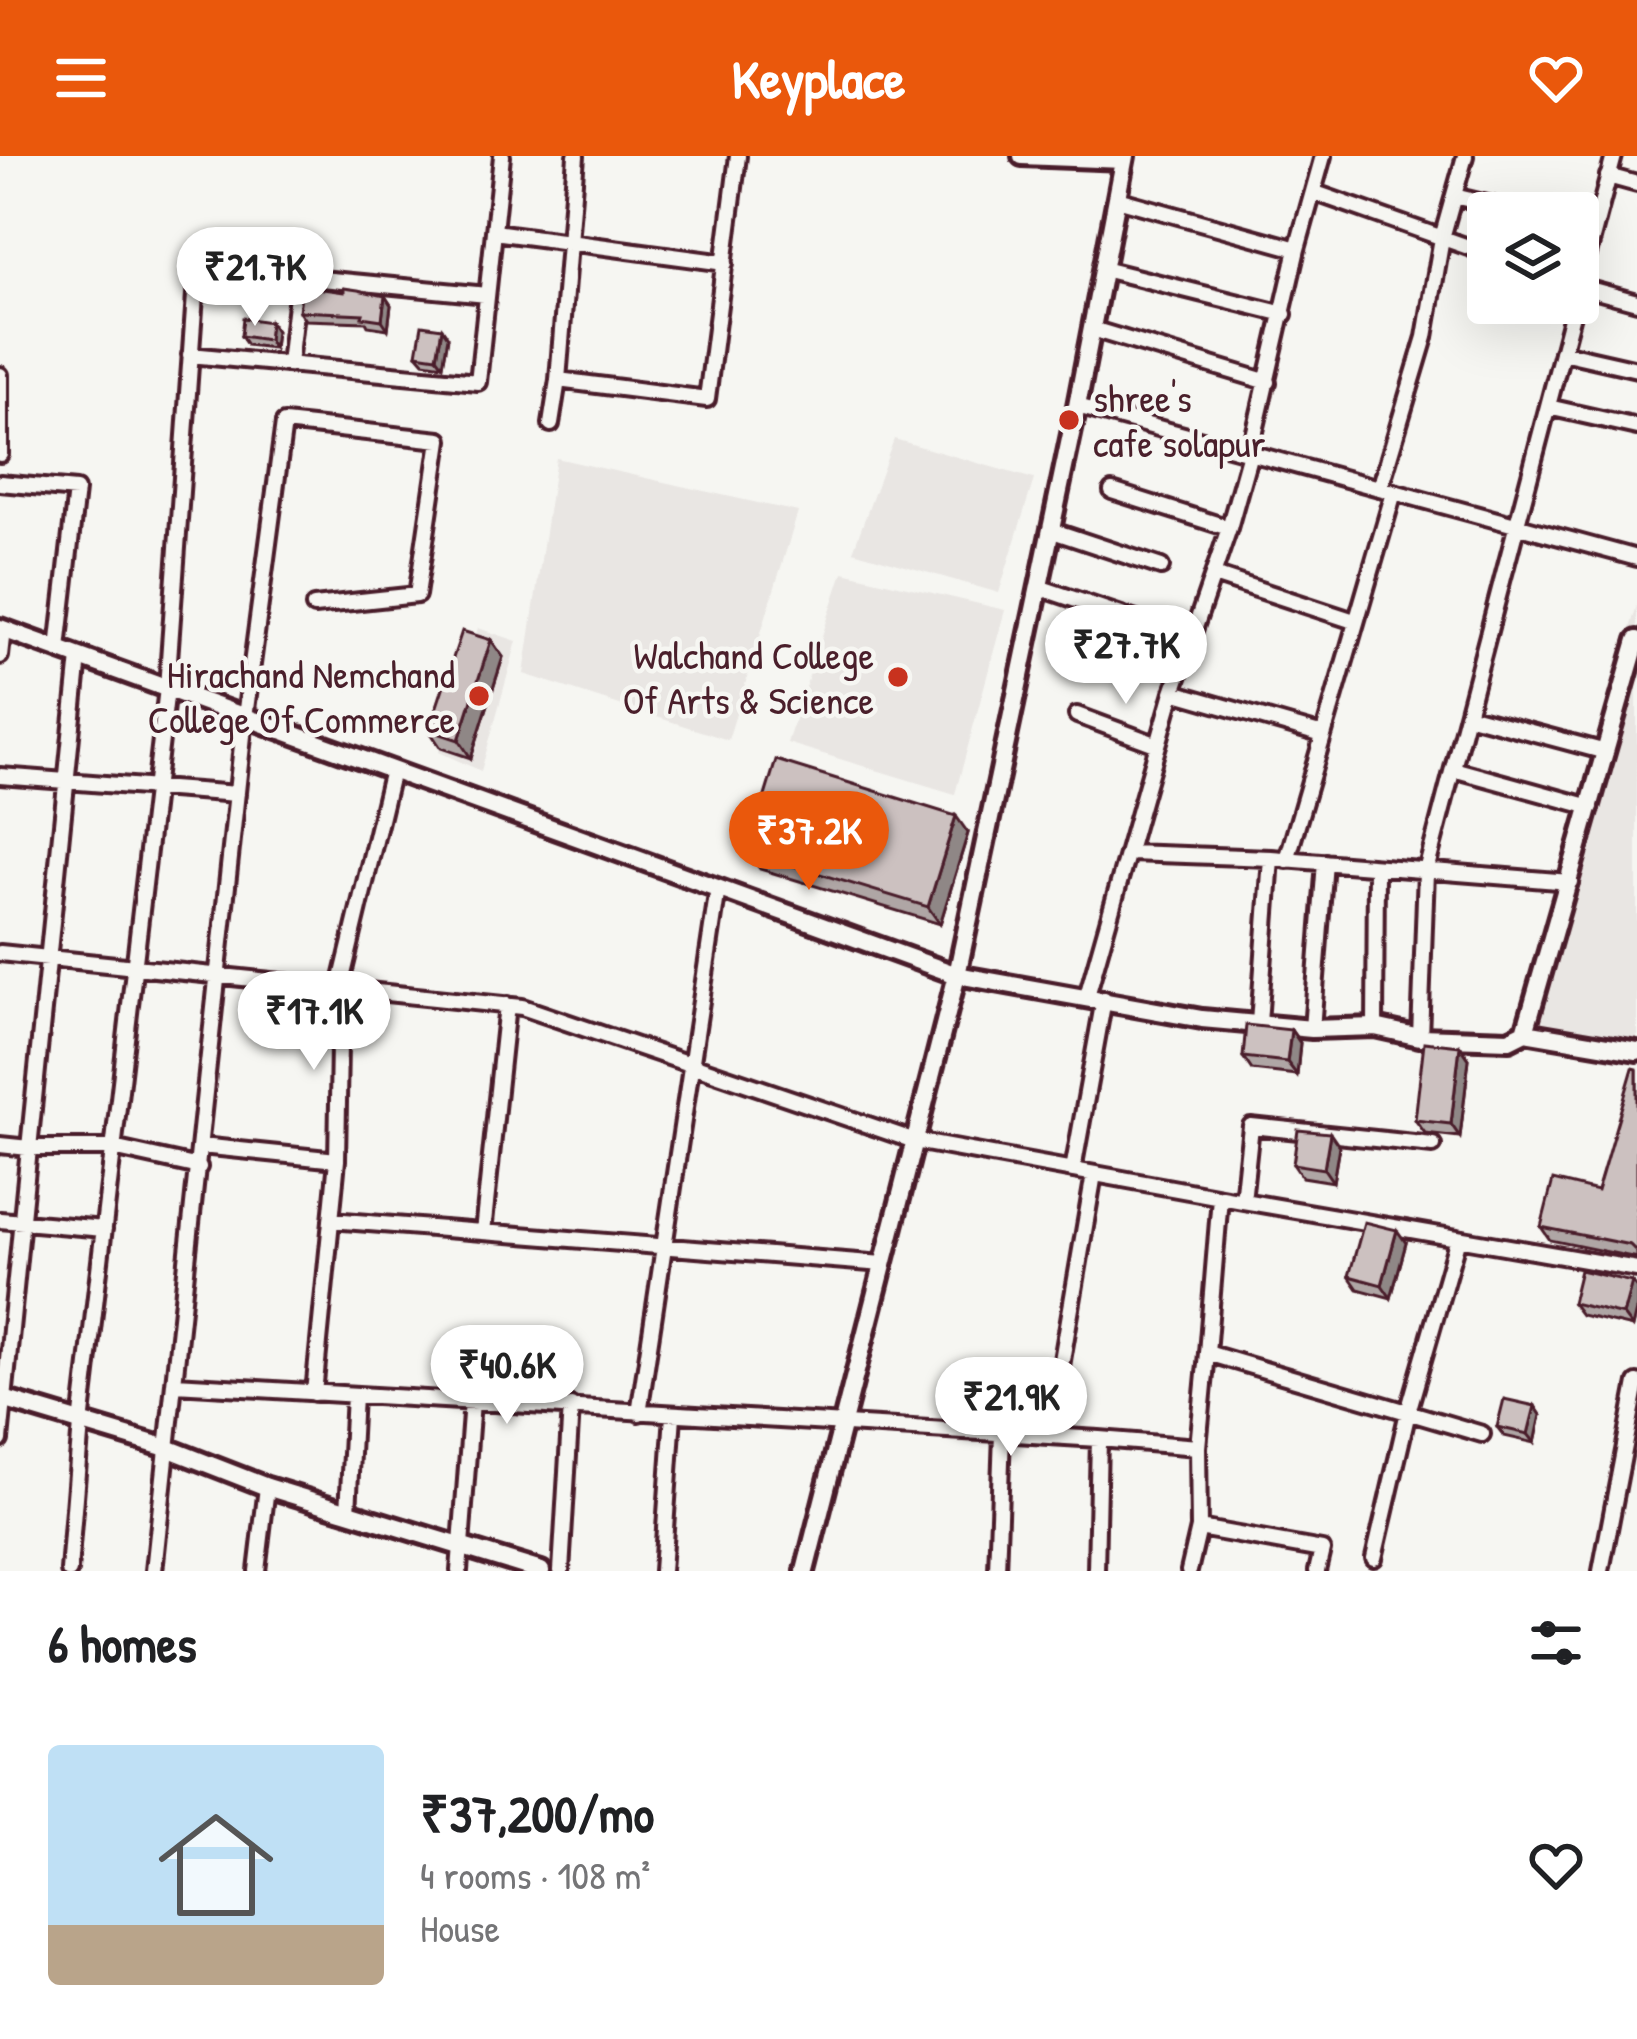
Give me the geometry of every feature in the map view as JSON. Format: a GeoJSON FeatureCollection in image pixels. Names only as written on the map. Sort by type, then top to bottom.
{"type":"FeatureCollection","features":[{"type":"Feature","properties":{"kind":"street"},"geometry":{"type":"LineString","coordinates":[[190,355],[478,382],[502,156]]}},
{"type":"Feature","properties":{"kind":"street"},"geometry":{"type":"LineString","coordinates":[[550,424],[576,156]]}},
{"type":"Feature","properties":{"kind":"street"},"geometry":{"type":"LineString","coordinates":[[557,380],[707,399],[738,156]]}},
{"type":"Feature","properties":{"kind":"street"},"geometry":{"type":"LineString","coordinates":[[805,1571],[957,975],[1125,158],[1022,156]]}},
{"type":"Feature","properties":{"kind":"street"},"geometry":{"type":"LineString","coordinates":[[1073,1170],[1096,997],[1129,853],[1172,692],[1250,453],[1323,156]]}},
{"type":"Feature","properties":{"kind":"street"},"geometry":{"type":"LineString","coordinates":[[1259,1023],[1279,859],[1323,735],[1354,621],[1465,156]]}},
{"type":"Feature","properties":{"kind":"street"},"geometry":{"type":"LineString","coordinates":[[1599,212],[1614,156]]}},
{"type":"Feature","properties":{"kind":"street"},"geometry":{"type":"LineString","coordinates":[[1608,176],[1637,184]]}},
{"type":"Feature","properties":{"kind":"street"},"geometry":{"type":"LineString","coordinates":[[1313,192],[1467,247]]}},
{"type":"Feature","properties":{"kind":"street"},"geometry":{"type":"LineString","coordinates":[[1454,196],[1467,199]]}},
{"type":"Feature","properties":{"kind":"street"},"geometry":{"type":"LineString","coordinates":[[1117,200],[1297,248]]}},
{"type":"Feature","properties":{"kind":"street"},"geometry":{"type":"LineString","coordinates":[[494,232],[724,263]]}},
{"type":"Feature","properties":{"kind":"street"},"geometry":{"type":"LineString","coordinates":[[69,1571],[81,1424],[167,688],[197,266],[488,295]]}},
{"type":"Feature","properties":{"kind":"street"},"geometry":{"type":"LineString","coordinates":[[1103,268],[1284,314]]}},
{"type":"Feature","properties":{"kind":"street"},"geometry":{"type":"LineString","coordinates":[[289,364],[299,277]]}},
{"type":"Feature","properties":{"kind":"street"},"geometry":{"type":"LineString","coordinates":[[1599,293],[1637,302]]}},
{"type":"Feature","properties":{"kind":"street"},"geometry":{"type":"LineString","coordinates":[[1420,1036],[1426,871],[1569,324]]}},
{"type":"Feature","properties":{"kind":"street"},"geometry":{"type":"LineString","coordinates":[[1092,329],[1268,382]]}},
{"type":"Feature","properties":{"kind":"street"},"geometry":{"type":"LineString","coordinates":[[1562,352],[1637,370]]}},
{"type":"Feature","properties":{"kind":"street"},"geometry":{"type":"LineString","coordinates":[[0,375],[0,454]]}},
{"type":"Feature","properties":{"kind":"street"},"geometry":{"type":"LineString","coordinates":[[1077,406],[1637,558]]}},
{"type":"Feature","properties":{"kind":"street"},"geometry":{"type":"LineString","coordinates":[[1548,407],[1637,427]]}},
{"type":"Feature","properties":{"kind":"street"},"geometry":{"type":"LineString","coordinates":[[154,1571],[245,717],[284,423],[440,440],[417,595],[314,605]]}},
{"type":"Feature","properties":{"kind":"street"},"geometry":{"type":"LineString","coordinates":[[0,483],[76,490],[58,649]]}},
{"type":"Feature","properties":{"kind":"street"},"geometry":{"type":"LineString","coordinates":[[1112,491],[1229,528]]}},
{"type":"Feature","properties":{"kind":"street"},"geometry":{"type":"LineString","coordinates":[[1049,530],[1161,567]]}},
{"type":"Feature","properties":{"kind":"street"},"geometry":{"type":"LineString","coordinates":[[1214,574],[1354,621]]}},
{"type":"Feature","properties":{"kind":"street"},"geometry":{"type":"LineString","coordinates":[[1038,586],[1192,639]]}},
{"type":"Feature","properties":{"kind":"street"},"geometry":{"type":"LineString","coordinates":[[0,656],[1,628],[957,975],[1096,997],[1152,1012],[1312,1029],[1375,1027],[1420,1036],[1509,1040],[1525,1032],[1637,1051]]}},
{"type":"Feature","properties":{"kind":"street"},"geometry":{"type":"LineString","coordinates":[[1525,1032],[1637,640]]}},
{"type":"Feature","properties":{"kind":"street"},"geometry":{"type":"LineString","coordinates":[[0,1441],[80,657]]}},
{"type":"Feature","properties":{"kind":"street"},"geometry":{"type":"LineString","coordinates":[[1172,692],[1323,735]]}},
{"type":"Feature","properties":{"kind":"street"},"geometry":{"type":"LineString","coordinates":[[1077,715],[1158,745]]}},
{"type":"Feature","properties":{"kind":"street"},"geometry":{"type":"LineString","coordinates":[[1467,715],[1606,752]]}},
{"type":"Feature","properties":{"kind":"street"},"geometry":{"type":"LineString","coordinates":[[1453,769],[1591,807]]}},
{"type":"Feature","properties":{"kind":"street"},"geometry":{"type":"LineString","coordinates":[[314,1393],[337,1160],[340,987],[392,770]]}},
{"type":"Feature","properties":{"kind":"street"},"geometry":{"type":"LineString","coordinates":[[0,776],[237,794]]}},
{"type":"Feature","properties":{"kind":"street"},"geometry":{"type":"LineString","coordinates":[[1129,853],[1325,862],[1570,882]]}},
{"type":"Feature","properties":{"kind":"street"},"geometry":{"type":"LineString","coordinates":[[1312,1029],[1325,862]]}},
{"type":"Feature","properties":{"kind":"street"},"geometry":{"type":"LineString","coordinates":[[1375,1027],[1376,869]]}},
{"type":"Feature","properties":{"kind":"street"},"geometry":{"type":"LineString","coordinates":[[639,1413],[718,888]]}},
{"type":"Feature","properties":{"kind":"street"},"geometry":{"type":"LineString","coordinates":[[0,953],[506,1005],[690,1062],[915,1141],[1637,1268]]}},
{"type":"Feature","properties":{"kind":"street"},"geometry":{"type":"LineString","coordinates":[[483,1232],[506,1005]]}},
{"type":"Feature","properties":{"kind":"street"},"geometry":{"type":"LineString","coordinates":[[1243,1201],[1251,1126],[1433,1145]]}},
{"type":"Feature","properties":{"kind":"street"},"geometry":{"type":"LineString","coordinates":[[0,1144],[113,1148],[199,1167]]}},
{"type":"Feature","properties":{"kind":"street"},"geometry":{"type":"LineString","coordinates":[[201,1146],[337,1160]]}},
{"type":"Feature","properties":{"kind":"street"},"geometry":{"type":"LineString","coordinates":[[1049,1436],[1094,1174]]}},
{"type":"Feature","properties":{"kind":"street"},"geometry":{"type":"LineString","coordinates":[[1189,1571],[1199,1528],[1198,1447],[1220,1197]]}},
{"type":"Feature","properties":{"kind":"street"},"geometry":{"type":"LineString","coordinates":[[0,1220],[104,1229]]}},
{"type":"Feature","properties":{"kind":"street"},"geometry":{"type":"LineString","coordinates":[[331,1220],[884,1264]]}},
{"type":"Feature","properties":{"kind":"street"},"geometry":{"type":"LineString","coordinates":[[1374,1558],[1408,1412],[1458,1238]]}},
{"type":"Feature","properties":{"kind":"street"},"geometry":{"type":"LineString","coordinates":[[1207,1353],[1482,1434]]}},
{"type":"Feature","properties":{"kind":"street"},"geometry":{"type":"LineString","coordinates":[[1600,1571],[1637,1383]]}},
{"type":"Feature","properties":{"kind":"street"},"geometry":{"type":"LineString","coordinates":[[175,1384],[1198,1447]]}},
{"type":"Feature","properties":{"kind":"street"},"geometry":{"type":"LineString","coordinates":[[348,1512],[354,1395]]}},
{"type":"Feature","properties":{"kind":"street"},"geometry":{"type":"LineString","coordinates":[[2,1398],[167,1448],[266,1487],[541,1571]]}},
{"type":"Feature","properties":{"kind":"street"},"geometry":{"type":"LineString","coordinates":[[460,1571],[472,1401]]}},
{"type":"Feature","properties":{"kind":"street"},"geometry":{"type":"LineString","coordinates":[[562,1571],[571,1406]]}},
{"type":"Feature","properties":{"kind":"street"},"geometry":{"type":"LineString","coordinates":[[662,1571],[673,1415]]}},
{"type":"Feature","properties":{"kind":"street"},"geometry":{"type":"LineString","coordinates":[[997,1571],[1002,1434]]}},
{"type":"Feature","properties":{"kind":"street"},"geometry":{"type":"LineString","coordinates":[[1096,1571],[1099,1439]]}},
{"type":"Feature","properties":{"kind":"street"},"geometry":{"type":"LineString","coordinates":[[257,1571],[266,1487]]}},
{"type":"Feature","properties":{"kind":"street"},"geometry":{"type":"LineString","coordinates":[[1199,1528],[1322,1550],[1317,1571]]}},
{"type":"Feature","properties":{"kind":"shaded area"},"geometry":{"type":"Polygon","coordinates":[[[894,439],[1034,479],[999,593],[853,551],[894,439]]]}},
{"type":"Feature","properties":{"kind":"shaded area"},"geometry":{"type":"Polygon","coordinates":[[[556,458],[798,512],[728,740],[524,674],[556,458]]]}},
{"type":"Feature","properties":{"kind":"shaded area","name":"Walchand College Of Arts & Science"},"geometry":{"type":"Polygon","coordinates":[[[843,572],[1005,610],[955,794],[787,743],[843,572]]]}},
{"type":"Feature","properties":{"kind":"shaded area"},"geometry":{"type":"Polygon","coordinates":[[[1637,605],[1637,1053],[1509,1040],[1637,605]]]}},
{"type":"Feature","properties":{"kind":"shaded area","name":"Hirachand Nemchand College Of Commerce"},"geometry":{"type":"Polygon","coordinates":[[[478,628],[517,641],[481,771],[439,752],[478,628]]]}},
{"type":"Feature","properties":{"kind":"building"},"geometry":{"type":"Polygon","coordinates":[[[302,286],[385,296],[382,320],[363,314],[299,311],[302,286]]]}},
{"type":"Feature","properties":{"kind":"building"},"geometry":{"type":"Polygon","coordinates":[[[243,318],[270,322],[268,340],[241,336],[243,318]]]}},
{"type":"Feature","properties":{"kind":"building"},"geometry":{"type":"Polygon","coordinates":[[[422,325],[442,328],[437,357],[417,354],[422,325]]]}},
{"type":"Feature","properties":{"kind":"building"},"geometry":{"type":"Polygon","coordinates":[[[462,631],[491,640],[459,740],[429,730],[462,631]]]}},
{"type":"Feature","properties":{"kind":"building"},"geometry":{"type":"Polygon","coordinates":[[[776,760],[956,816],[928,907],[748,852],[776,760]]]}},
{"type":"Feature","properties":{"kind":"building"},"geometry":{"type":"Polygon","coordinates":[[[1246,1025],[1291,1030],[1287,1062],[1243,1057],[1246,1025]]]}},
{"type":"Feature","properties":{"kind":"building"},"geometry":{"type":"Polygon","coordinates":[[[1424,1042],[1460,1046],[1451,1124],[1415,1120],[1424,1042]]]}},
{"type":"Feature","properties":{"kind":"building"},"geometry":{"type":"Polygon","coordinates":[[[1633,1068],[1637,1069],[1637,1252],[1630,1245],[1541,1227],[1553,1180],[1597,1191],[1633,1068]]]}},
{"type":"Feature","properties":{"kind":"building"},"geometry":{"type":"Polygon","coordinates":[[[1298,1130],[1330,1133],[1324,1169],[1293,1164],[1298,1130]]]}},
{"type":"Feature","properties":{"kind":"building"},"geometry":{"type":"Polygon","coordinates":[[[1364,1222],[1397,1230],[1382,1285],[1349,1276],[1364,1222]]]}},
{"type":"Feature","properties":{"kind":"building"},"geometry":{"type":"Polygon","coordinates":[[[1580,1270],[1632,1282],[1623,1315],[1572,1303],[1580,1270]]]}},
{"type":"Feature","properties":{"kind":"building"},"geometry":{"type":"Polygon","coordinates":[[[1504,1399],[1535,1406],[1528,1434],[1497,1427],[1504,1399]]]}},
{"type":"Feature","properties":{"kind":"place","name":"shree's cafe solapur"},"geometry":{"type":"Point","coordinates":[1069,420]}},
{"type":"Feature","properties":{"kind":"place","name":"Walchand College Of Arts & Science"},"geometry":{"type":"Point","coordinates":[898,677]}},
{"type":"Feature","properties":{"kind":"place","name":"Hirachand Nemchand College Of Commerce"},"geometry":{"type":"Point","coordinates":[479,696]}}]}
